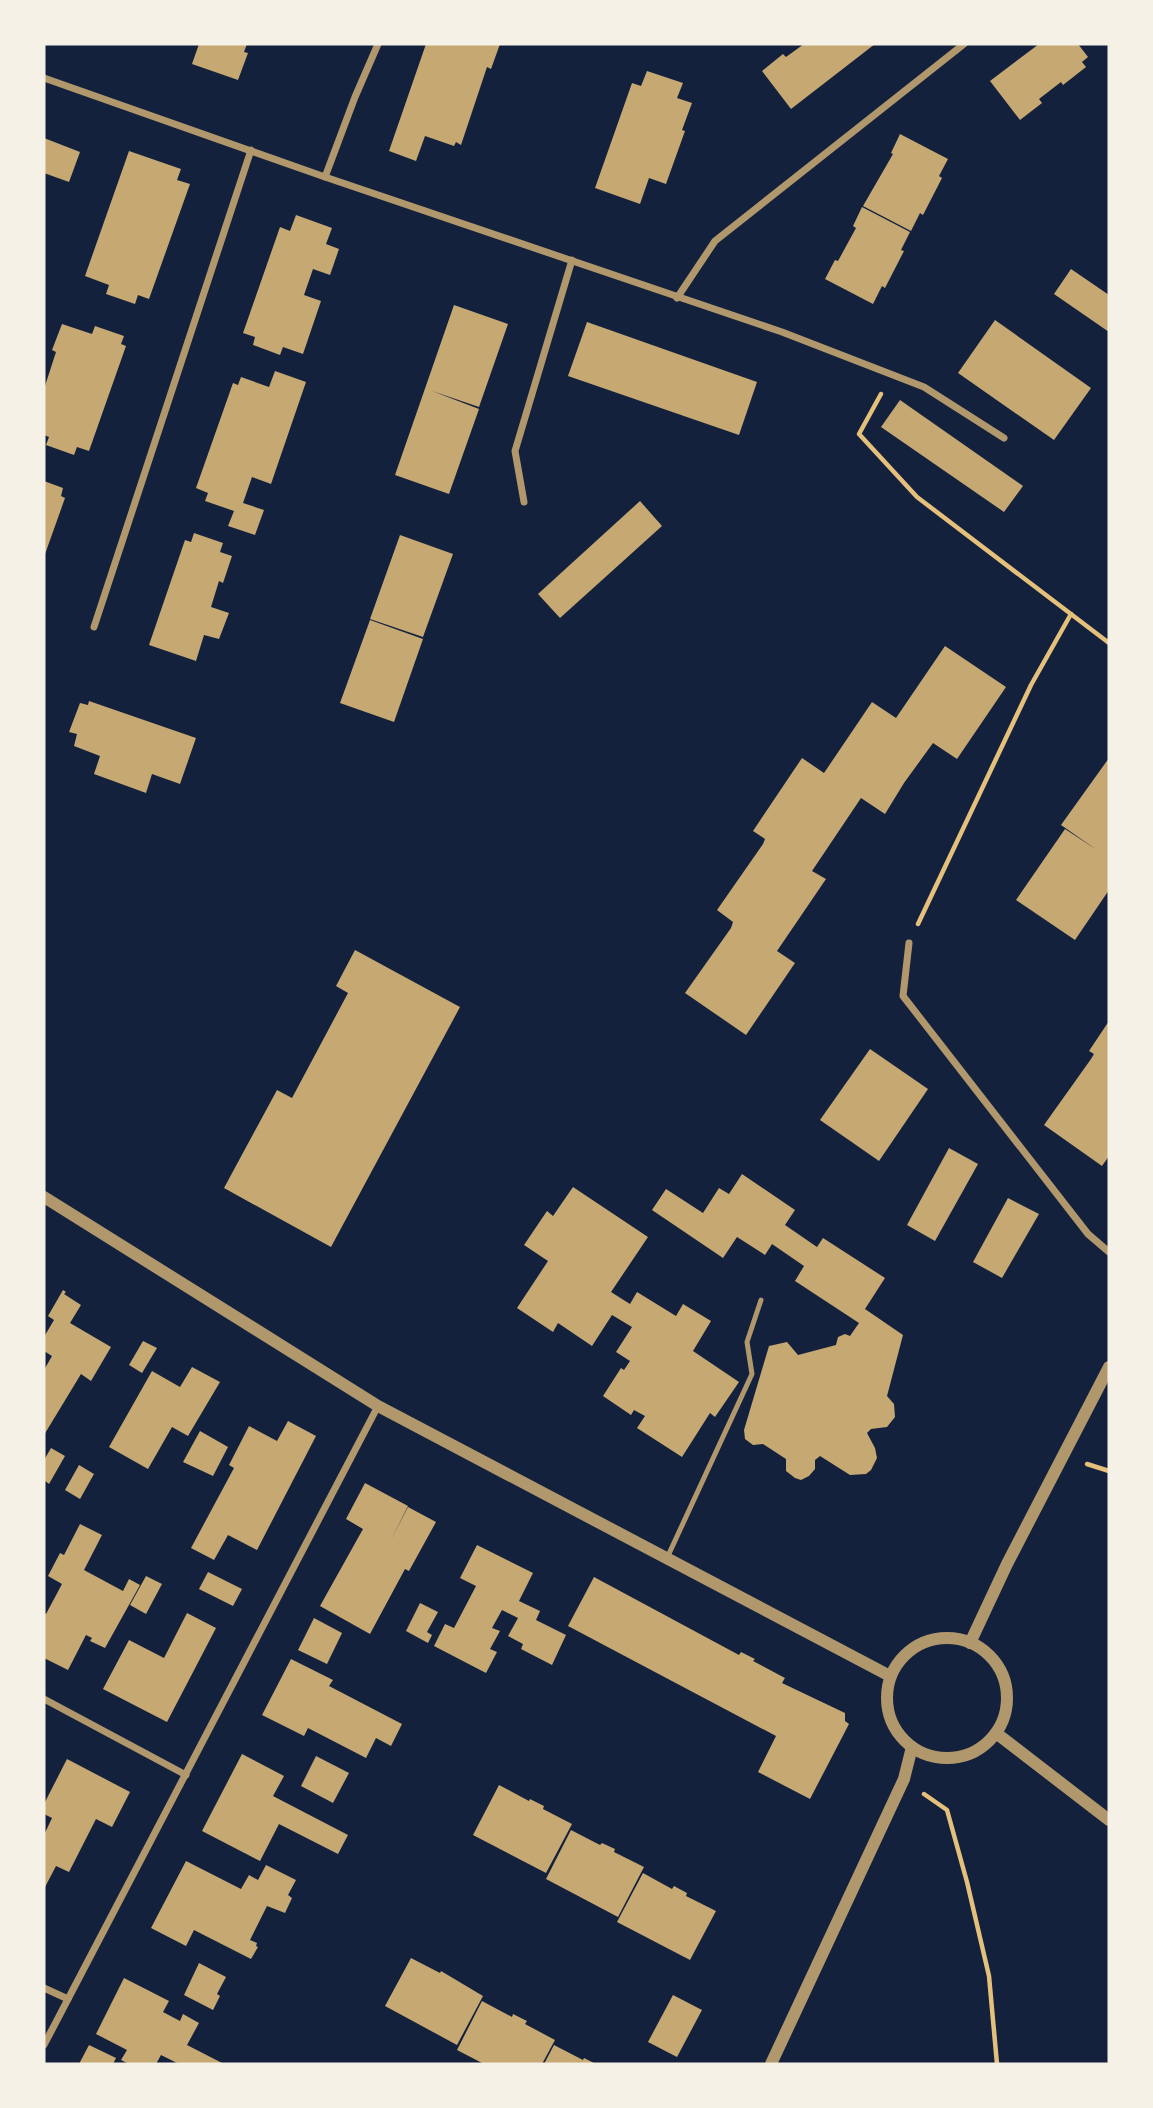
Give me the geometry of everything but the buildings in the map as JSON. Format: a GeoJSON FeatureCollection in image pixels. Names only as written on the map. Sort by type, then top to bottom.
{"type":"FeatureCollection","features":[{"type":"Feature","properties":{"kind":"street"},"geometry":{"type":"LineString","coordinates":[[325,177],[378,44]]}},
{"type":"Feature","properties":{"kind":"street"},"geometry":{"type":"LineString","coordinates":[[677,298],[715,241],[964,44]]}},
{"type":"Feature","properties":{"kind":"street"},"geometry":{"type":"LineString","coordinates":[[44,78],[325,177],[782,332],[923,387],[1004,438]]}},
{"type":"Feature","properties":{"kind":"street"},"geometry":{"type":"LineString","coordinates":[[94,627],[251,150]]}},
{"type":"Feature","properties":{"kind":"street"},"geometry":{"type":"LineString","coordinates":[[524,502],[516,451],[572,260]]}},
{"type":"Feature","properties":{"kind":"street"},"geometry":{"type":"LineString","coordinates":[[909,943],[903,996],[1088,1234],[1109,1252]]}},
{"type":"Feature","properties":{"kind":"street"},"geometry":{"type":"LineString","coordinates":[[44,1197],[378,1406],[890,1676]]}},
{"type":"Feature","properties":{"kind":"street"},"geometry":{"type":"LineString","coordinates":[[970,1643],[1013,1552],[1109,1367]]}},
{"type":"Feature","properties":{"kind":"street"},"geometry":{"type":"LineString","coordinates":[[44,2045],[378,1406]]}},
{"type":"Feature","properties":{"kind":"street"},"geometry":{"type":"LineString","coordinates":[[954,1638],[970,1643],[991,1659],[1005,1681],[1007,1699],[1004,1717],[996,1733],[979,1749],[957,1758],[934,1757],[912,1747],[898,1733],[889,1715],[887,1695],[890,1676],[909,1651],[923,1643],[954,1638]]}},
{"type":"Feature","properties":{"kind":"street"},"geometry":{"type":"LineString","coordinates":[[44,1699],[186,1775]]}},
{"type":"Feature","properties":{"kind":"street"},"geometry":{"type":"LineString","coordinates":[[996,1733],[1109,1820]]}},
{"type":"Feature","properties":{"kind":"street"},"geometry":{"type":"LineString","coordinates":[[771,2064],[904,1779],[912,1747]]}},
{"type":"Feature","properties":{"kind":"street"},"geometry":{"type":"LineString","coordinates":[[44,1988],[68,1999]]}},
{"type":"Feature","properties":{"kind":"lane"},"geometry":{"type":"LineString","coordinates":[[667,1558],[752,1374],[747,1342],[761,1300]]}},
{"type":"Feature","properties":{"kind":"path"},"geometry":{"type":"LineString","coordinates":[[891,374],[859,434],[917,497],[1109,643]]}},
{"type":"Feature","properties":{"kind":"path"},"geometry":{"type":"LineString","coordinates":[[909,943],[1031,685],[1071,614]]}},
{"type":"Feature","properties":{"kind":"path"},"geometry":{"type":"LineString","coordinates":[[904,1779],[947,1810],[989,1976],[997,2064]]}}]}
